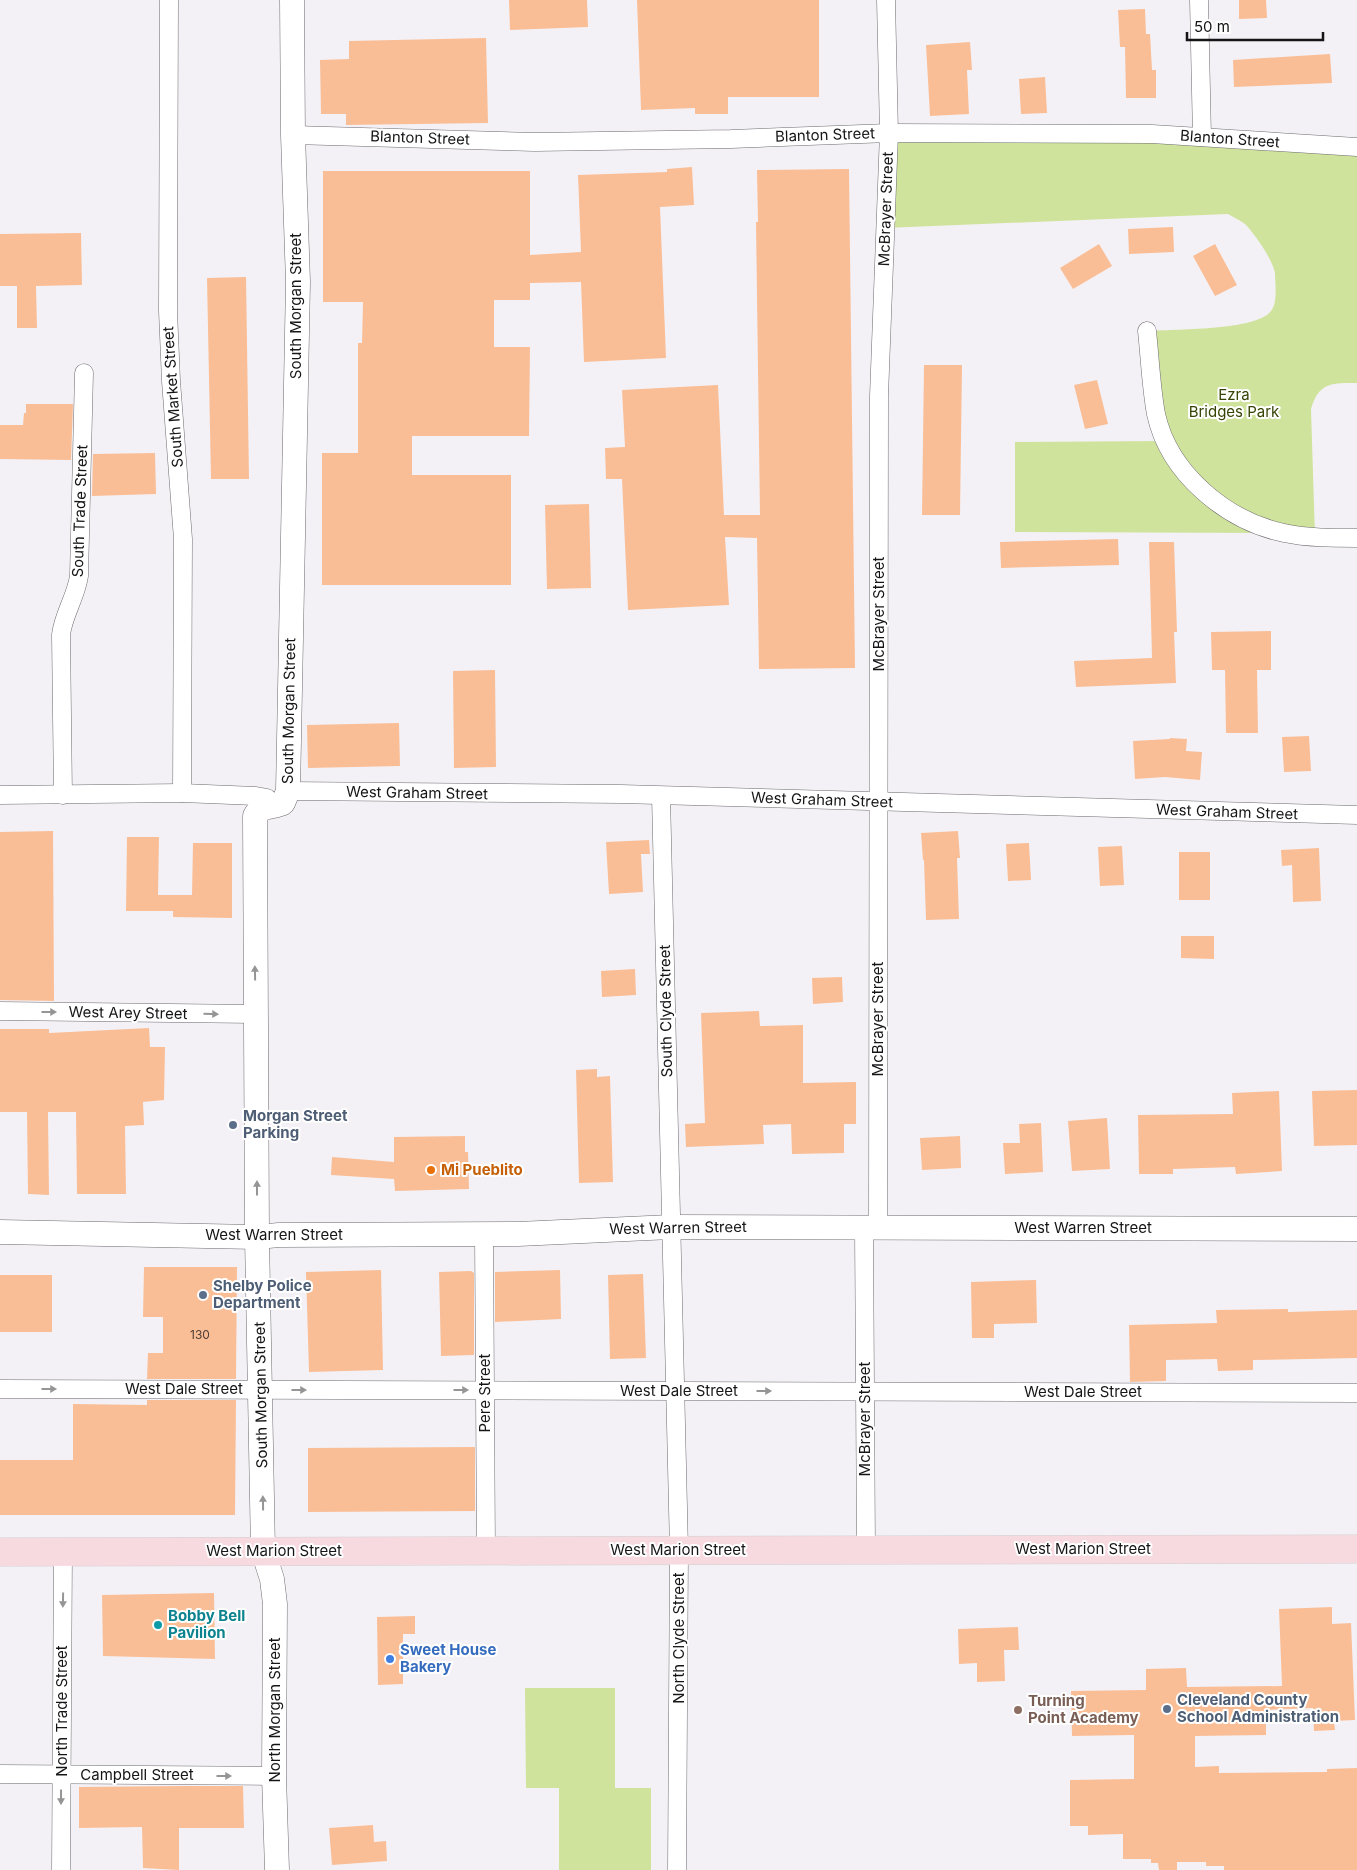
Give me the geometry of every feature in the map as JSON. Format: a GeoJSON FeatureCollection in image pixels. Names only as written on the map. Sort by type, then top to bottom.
{"type":"FeatureCollection","features":[{"type":"Feature","properties":{"kind":"main road","name":"West Marion Street"},"geometry":{"type":"LineString","coordinates":[[0,1552],[1357,1549]]}},
{"type":"Feature","properties":{"kind":"street","name":"South Market Street"},"geometry":{"type":"LineString","coordinates":[[169,0],[168,311],[171,381],[183,538],[182,793]]}},
{"type":"Feature","properties":{"kind":"street","name":"South Morgan Street"},"geometry":{"type":"LineString","coordinates":[[264,1551],[257,1237],[255,816],[258,811],[281,799],[298,282],[292,135],[292,0]]}},
{"type":"Feature","properties":{"kind":"street","name":"McBrayer Street"},"geometry":{"type":"LineString","coordinates":[[866,1550],[865,1391],[871,1227],[878,802],[879,396],[889,133],[886,0]]}},
{"type":"Feature","properties":{"kind":"street"},"geometry":{"type":"LineString","coordinates":[[1199,0],[1202,137]]}},
{"type":"Feature","properties":{"kind":"street","name":"Blanton Street"},"geometry":{"type":"LineString","coordinates":[[292,135],[535,142],[731,139],[889,133],[1152,134],[1357,147]]}},
{"type":"Feature","properties":{"kind":"street"},"geometry":{"type":"LineString","coordinates":[[1147,331],[1157,416],[1166,441],[1181,466],[1199,489],[1228,511],[1252,524],[1285,533],[1315,537],[1357,538]]}},
{"type":"Feature","properties":{"kind":"street","name":"South Trade Street"},"geometry":{"type":"LineString","coordinates":[[63,795],[61,635],[63,623],[76,590],[79,576],[84,373]]}},
{"type":"Feature","properties":{"kind":"street","name":"West Graham Street"},"geometry":{"type":"LineString","coordinates":[[0,795],[182,793],[281,799],[662,796],[1357,815]]}},
{"type":"Feature","properties":{"kind":"street","name":"South Clyde Street"},"geometry":{"type":"LineString","coordinates":[[662,796],[671,1227]]}},
{"type":"Feature","properties":{"kind":"street","name":"West Arey Street"},"geometry":{"type":"LineString","coordinates":[[0,1011],[255,1014]]}},
{"type":"Feature","properties":{"kind":"street","name":"West Warren Street"},"geometry":{"type":"LineString","coordinates":[[0,1232],[257,1237],[279,1235],[484,1234],[671,1227],[1357,1229]]}},
{"type":"Feature","properties":{"kind":"street","name":"North Clyde Street"},"geometry":{"type":"LineString","coordinates":[[671,1227],[679,1550],[677,1870]]}},
{"type":"Feature","properties":{"kind":"street","name":"Pere Street"},"geometry":{"type":"LineString","coordinates":[[484,1234],[486,1551]]}},
{"type":"Feature","properties":{"kind":"street","name":"West Dale Street"},"geometry":{"type":"LineString","coordinates":[[0,1389],[1357,1393]]}},
{"type":"Feature","properties":{"kind":"street","name":"North Trade Street"},"geometry":{"type":"LineString","coordinates":[[61,1870],[63,1551]]}},
{"type":"Feature","properties":{"kind":"street","name":"North Morgan Street"},"geometry":{"type":"LineString","coordinates":[[264,1551],[272,1579],[275,1604],[274,1776],[277,1870]]}},
{"type":"Feature","properties":{"kind":"street","name":"Campbell Street"},"geometry":{"type":"LineString","coordinates":[[0,1774],[274,1776]]}},
{"type":"Feature","properties":{"kind":"green space","name":"Ezra Bridges Park"},"geometry":{"type":"Polygon","coordinates":[[[889,133],[1357,147],[1357,383],[1334,384],[1322,389],[1314,400],[1311,409],[1315,537],[1285,533],[1015,532],[1015,442],[1166,441],[1147,331],[1232,326],[1263,318],[1271,311],[1275,303],[1274,268],[1263,247],[1249,228],[1228,214],[885,228],[889,133]]]}},
{"type":"Feature","properties":{"kind":"green space"},"geometry":{"type":"Polygon","coordinates":[[[525,1688],[615,1688],[615,1788],[651,1788],[651,1870],[559,1870],[559,1788],[526,1788],[525,1688]]]}},
{"type":"Feature","properties":{"kind":"building"},"geometry":{"type":"Polygon","coordinates":[[[509,0],[587,0],[588,27],[510,30],[509,0]]]}},
{"type":"Feature","properties":{"kind":"building"},"geometry":{"type":"Polygon","coordinates":[[[637,0],[819,0],[819,97],[728,97],[728,114],[695,114],[695,108],[641,110],[637,0]]]}},
{"type":"Feature","properties":{"kind":"building"},"geometry":{"type":"Polygon","coordinates":[[[1239,0],[1266,0],[1267,18],[1239,19],[1239,0]]]}},
{"type":"Feature","properties":{"kind":"building"},"geometry":{"type":"Polygon","coordinates":[[[1145,9],[1146,34],[1150,34],[1152,70],[1156,70],[1156,98],[1126,98],[1125,47],[1120,47],[1118,10],[1145,9]]]}},
{"type":"Feature","properties":{"kind":"building"},"geometry":{"type":"Polygon","coordinates":[[[486,38],[488,123],[346,125],[346,114],[321,114],[320,60],[349,59],[349,41],[486,38]]]}},
{"type":"Feature","properties":{"kind":"building"},"geometry":{"type":"Polygon","coordinates":[[[970,42],[972,70],[967,70],[969,114],[930,116],[926,45],[970,42]]]}},
{"type":"Feature","properties":{"kind":"building"},"geometry":{"type":"Polygon","coordinates":[[[1330,54],[1332,83],[1234,87],[1233,60],[1330,54]]]}},
{"type":"Feature","properties":{"kind":"building"},"geometry":{"type":"Polygon","coordinates":[[[1045,77],[1047,113],[1021,114],[1019,79],[1045,77]]]}},
{"type":"Feature","properties":{"kind":"building"},"geometry":{"type":"Polygon","coordinates":[[[692,167],[694,205],[660,207],[666,358],[584,362],[581,282],[530,283],[530,300],[494,300],[494,347],[530,347],[529,436],[412,436],[412,475],[511,475],[511,585],[322,585],[322,453],[358,453],[358,343],[362,343],[363,302],[323,302],[323,171],[530,171],[530,255],[581,252],[578,175],[667,172],[667,169],[692,167]]]}},
{"type":"Feature","properties":{"kind":"building"},"geometry":{"type":"Polygon","coordinates":[[[849,169],[855,668],[759,669],[757,538],[725,537],[729,605],[628,610],[622,479],[606,479],[605,448],[625,447],[622,390],[718,385],[724,515],[760,515],[757,170],[849,169]]]}},
{"type":"Feature","properties":{"kind":"building"},"geometry":{"type":"Polygon","coordinates":[[[1173,227],[1174,252],[1129,254],[1128,229],[1173,227]]]}},
{"type":"Feature","properties":{"kind":"building"},"geometry":{"type":"Polygon","coordinates":[[[81,233],[82,285],[36,286],[37,328],[17,328],[17,286],[0,286],[0,234],[81,233]]]}},
{"type":"Feature","properties":{"kind":"building"},"geometry":{"type":"Polygon","coordinates":[[[1099,244],[1112,266],[1073,289],[1060,268],[1099,244]]]}},
{"type":"Feature","properties":{"kind":"building"},"geometry":{"type":"Polygon","coordinates":[[[1215,244],[1237,285],[1215,296],[1193,256],[1215,244]]]}},
{"type":"Feature","properties":{"kind":"building"},"geometry":{"type":"Polygon","coordinates":[[[246,277],[249,479],[211,479],[207,278],[246,277]]]}},
{"type":"Feature","properties":{"kind":"building"},"geometry":{"type":"Polygon","coordinates":[[[924,365],[962,365],[960,515],[922,515],[924,365]]]}},
{"type":"Feature","properties":{"kind":"building"},"geometry":{"type":"Polygon","coordinates":[[[1097,380],[1108,424],[1085,429],[1074,385],[1097,380]]]}},
{"type":"Feature","properties":{"kind":"building"},"geometry":{"type":"Polygon","coordinates":[[[26,404],[73,404],[71,460],[0,459],[0,425],[23,425],[26,404]]]}},
{"type":"Feature","properties":{"kind":"building"},"geometry":{"type":"Polygon","coordinates":[[[155,453],[156,494],[92,496],[93,454],[155,453]]]}},
{"type":"Feature","properties":{"kind":"building"},"geometry":{"type":"Polygon","coordinates":[[[589,504],[591,588],[547,589],[545,505],[589,504]]]}},
{"type":"Feature","properties":{"kind":"building"},"geometry":{"type":"Polygon","coordinates":[[[1118,539],[1119,565],[1001,568],[1000,542],[1118,539]]]}},
{"type":"Feature","properties":{"kind":"building"},"geometry":{"type":"Polygon","coordinates":[[[1149,542],[1174,542],[1177,632],[1174,632],[1176,683],[1076,687],[1074,661],[1152,658],[1149,542]]]}},
{"type":"Feature","properties":{"kind":"building"},"geometry":{"type":"Polygon","coordinates":[[[1271,631],[1271,670],[1257,670],[1258,733],[1226,733],[1225,670],[1212,670],[1211,632],[1271,631]]]}},
{"type":"Feature","properties":{"kind":"building"},"geometry":{"type":"Polygon","coordinates":[[[495,670],[496,767],[454,768],[453,671],[495,670]]]}},
{"type":"Feature","properties":{"kind":"building"},"geometry":{"type":"Polygon","coordinates":[[[399,723],[400,766],[308,768],[307,725],[399,723]]]}},
{"type":"Feature","properties":{"kind":"building"},"geometry":{"type":"Polygon","coordinates":[[[1309,736],[1311,771],[1284,772],[1282,737],[1309,736]]]}},
{"type":"Feature","properties":{"kind":"building"},"geometry":{"type":"Polygon","coordinates":[[[1170,738],[1187,739],[1186,751],[1202,752],[1200,780],[1165,777],[1135,779],[1133,741],[1170,738]]]}},
{"type":"Feature","properties":{"kind":"building"},"geometry":{"type":"Polygon","coordinates":[[[53,831],[54,1001],[0,1000],[0,832],[53,831]]]}},
{"type":"Feature","properties":{"kind":"building"},"geometry":{"type":"Polygon","coordinates":[[[958,831],[960,858],[957,858],[959,919],[926,920],[921,833],[958,831]]]}},
{"type":"Feature","properties":{"kind":"building"},"geometry":{"type":"Polygon","coordinates":[[[127,837],[159,837],[158,895],[192,895],[193,843],[232,843],[232,918],[173,917],[173,911],[126,911],[127,837]]]}},
{"type":"Feature","properties":{"kind":"building"},"geometry":{"type":"Polygon","coordinates":[[[649,840],[650,854],[641,854],[643,892],[609,894],[606,842],[649,840]]]}},
{"type":"Feature","properties":{"kind":"building"},"geometry":{"type":"Polygon","coordinates":[[[1029,843],[1031,880],[1008,881],[1006,844],[1029,843]]]}},
{"type":"Feature","properties":{"kind":"building"},"geometry":{"type":"Polygon","coordinates":[[[1122,846],[1124,885],[1100,886],[1098,847],[1122,846]]]}},
{"type":"Feature","properties":{"kind":"building"},"geometry":{"type":"Polygon","coordinates":[[[1319,848],[1321,901],[1293,902],[1292,865],[1282,866],[1281,850],[1319,848]]]}},
{"type":"Feature","properties":{"kind":"building"},"geometry":{"type":"Polygon","coordinates":[[[1179,852],[1210,852],[1210,900],[1179,900],[1179,852]]]}},
{"type":"Feature","properties":{"kind":"building"},"geometry":{"type":"Polygon","coordinates":[[[1181,936],[1214,936],[1214,959],[1181,958],[1181,936]]]}},
{"type":"Feature","properties":{"kind":"building"},"geometry":{"type":"Polygon","coordinates":[[[635,969],[636,995],[602,997],[601,971],[635,969]]]}},
{"type":"Feature","properties":{"kind":"building"},"geometry":{"type":"Polygon","coordinates":[[[842,977],[843,1002],[813,1004],[812,978],[842,977]]]}},
{"type":"Feature","properties":{"kind":"building"},"geometry":{"type":"Polygon","coordinates":[[[759,1011],[760,1026],[803,1025],[803,1083],[856,1082],[856,1124],[844,1124],[844,1153],[792,1154],[791,1124],[763,1125],[764,1144],[686,1147],[685,1124],[705,1123],[701,1013],[759,1011]]]}},
{"type":"Feature","properties":{"kind":"building"},"geometry":{"type":"Polygon","coordinates":[[[149,1028],[150,1047],[165,1047],[164,1100],[143,1102],[144,1125],[125,1126],[126,1194],[77,1194],[76,1112],[48,1112],[49,1195],[28,1194],[27,1112],[0,1112],[0,1029],[49,1029],[49,1033],[149,1028]]]}},
{"type":"Feature","properties":{"kind":"building"},"geometry":{"type":"Polygon","coordinates":[[[597,1069],[597,1077],[610,1076],[613,1182],[579,1183],[576,1070],[597,1069]]]}},
{"type":"Feature","properties":{"kind":"building"},"geometry":{"type":"Polygon","coordinates":[[[1357,1090],[1357,1145],[1314,1146],[1312,1091],[1357,1090]]]}},
{"type":"Feature","properties":{"kind":"building"},"geometry":{"type":"Polygon","coordinates":[[[1279,1091],[1282,1171],[1236,1174],[1235,1167],[1173,1169],[1173,1174],[1139,1174],[1138,1115],[1233,1114],[1232,1093],[1279,1091]]]}},
{"type":"Feature","properties":{"kind":"building"},"geometry":{"type":"Polygon","coordinates":[[[1107,1118],[1110,1169],[1072,1171],[1068,1121],[1107,1118]]]}},
{"type":"Feature","properties":{"kind":"building"},"geometry":{"type":"Polygon","coordinates":[[[1041,1123],[1043,1172],[1005,1174],[1003,1143],[1020,1143],[1019,1124],[1041,1123]]]}},
{"type":"Feature","properties":{"kind":"building","name":"Mi Pueblito"},"geometry":{"type":"Polygon","coordinates":[[[465,1136],[465,1152],[468,1152],[469,1189],[395,1191],[394,1179],[331,1175],[332,1157],[394,1162],[394,1137],[465,1136]]]}},
{"type":"Feature","properties":{"kind":"building"},"geometry":{"type":"Polygon","coordinates":[[[960,1136],[961,1168],[922,1170],[920,1138],[960,1136]]]}},
{"type":"Feature","properties":{"kind":"building"},"geometry":{"type":"Polygon","coordinates":[[[144,1267],[237,1267],[236,1379],[147,1379],[148,1353],[163,1353],[163,1317],[143,1317],[144,1267]]]}},
{"type":"Feature","properties":{"kind":"building"},"geometry":{"type":"Polygon","coordinates":[[[381,1270],[383,1370],[309,1372],[306,1272],[381,1270]]]}},
{"type":"Feature","properties":{"kind":"building"},"geometry":{"type":"Polygon","coordinates":[[[560,1270],[561,1319],[495,1322],[495,1272],[560,1270]]]}},
{"type":"Feature","properties":{"kind":"building"},"geometry":{"type":"Polygon","coordinates":[[[471,1271],[474,1273],[474,1355],[441,1356],[439,1272],[471,1271]]]}},
{"type":"Feature","properties":{"kind":"building"},"geometry":{"type":"Polygon","coordinates":[[[643,1274],[646,1358],[610,1359],[608,1275],[643,1274]]]}},
{"type":"Feature","properties":{"kind":"building"},"geometry":{"type":"Polygon","coordinates":[[[0,1275],[52,1275],[52,1332],[0,1332],[0,1275]]]}},
{"type":"Feature","properties":{"kind":"building"},"geometry":{"type":"Polygon","coordinates":[[[1036,1280],[1037,1323],[994,1324],[994,1338],[972,1338],[971,1282],[1036,1280]]]}},
{"type":"Feature","properties":{"kind":"building"},"geometry":{"type":"Polygon","coordinates":[[[1288,1309],[1288,1312],[1357,1310],[1357,1358],[1253,1360],[1253,1370],[1218,1371],[1217,1359],[1166,1360],[1166,1381],[1130,1382],[1129,1325],[1217,1323],[1216,1310],[1288,1309]]]}},
{"type":"Feature","properties":{"kind":"building"},"geometry":{"type":"Polygon","coordinates":[[[147,1400],[236,1400],[235,1515],[0,1515],[0,1460],[73,1460],[73,1404],[147,1405],[147,1400]]]}},
{"type":"Feature","properties":{"kind":"building"},"geometry":{"type":"Polygon","coordinates":[[[475,1447],[475,1511],[308,1512],[308,1448],[475,1447]]]}},
{"type":"Feature","properties":{"kind":"building","name":"Bobby Bell Pavilion"},"geometry":{"type":"Polygon","coordinates":[[[214,1593],[215,1659],[103,1656],[102,1595],[214,1593]]]}},
{"type":"Feature","properties":{"kind":"building"},"geometry":{"type":"Polygon","coordinates":[[[1332,1607],[1332,1624],[1351,1623],[1355,1720],[1334,1721],[1335,1730],[1314,1731],[1313,1708],[1266,1710],[1266,1735],[1195,1736],[1195,1767],[1219,1766],[1219,1773],[1327,1772],[1327,1769],[1357,1768],[1357,1870],[1224,1870],[1224,1866],[1206,1866],[1206,1862],[1177,1862],[1177,1870],[1159,1870],[1158,1863],[1151,1863],[1151,1859],[1123,1859],[1123,1834],[1088,1835],[1088,1826],[1070,1826],[1070,1780],[1134,1779],[1134,1735],[1072,1736],[1071,1691],[1146,1690],[1146,1669],[1186,1668],[1187,1687],[1282,1686],[1279,1609],[1332,1607]]]}},
{"type":"Feature","properties":{"kind":"building","name":"Sweet House Bakery"},"geometry":{"type":"Polygon","coordinates":[[[415,1616],[415,1634],[403,1634],[403,1684],[378,1685],[377,1617],[415,1616]]]}},
{"type":"Feature","properties":{"kind":"building"},"geometry":{"type":"Polygon","coordinates":[[[1018,1627],[1019,1650],[1004,1650],[1005,1681],[977,1682],[977,1663],[959,1664],[958,1629],[1018,1627]]]}},
{"type":"Feature","properties":{"kind":"building"},"geometry":{"type":"Polygon","coordinates":[[[243,1786],[244,1828],[179,1828],[179,1870],[143,1868],[142,1827],[79,1828],[79,1787],[243,1786]]]}},
{"type":"Feature","properties":{"kind":"building"},"geometry":{"type":"Polygon","coordinates":[[[373,1825],[374,1842],[386,1841],[387,1861],[332,1865],[329,1828],[373,1825]]]}},
{"type":"Feature","properties":{"kind":"place","name":"Morgan Street Parking"},"geometry":{"type":"Point","coordinates":[233,1125]}},
{"type":"Feature","properties":{"kind":"place","name":"Mi Pueblito"},"geometry":{"type":"Point","coordinates":[431,1170]}},
{"type":"Feature","properties":{"kind":"place","name":"Shelby Police Department"},"geometry":{"type":"Point","coordinates":[203,1295]}},
{"type":"Feature","properties":{"kind":"place","name":"Bobby Bell Pavilion"},"geometry":{"type":"Point","coordinates":[158,1625]}},
{"type":"Feature","properties":{"kind":"place","name":"Sweet House Bakery"},"geometry":{"type":"Point","coordinates":[390,1659]}},
{"type":"Feature","properties":{"kind":"place","name":"Cleveland County School Administration"},"geometry":{"type":"Point","coordinates":[1167,1709]}},
{"type":"Feature","properties":{"kind":"place","name":"Turning Point Academy"},"geometry":{"type":"Point","coordinates":[1018,1710]}}]}
